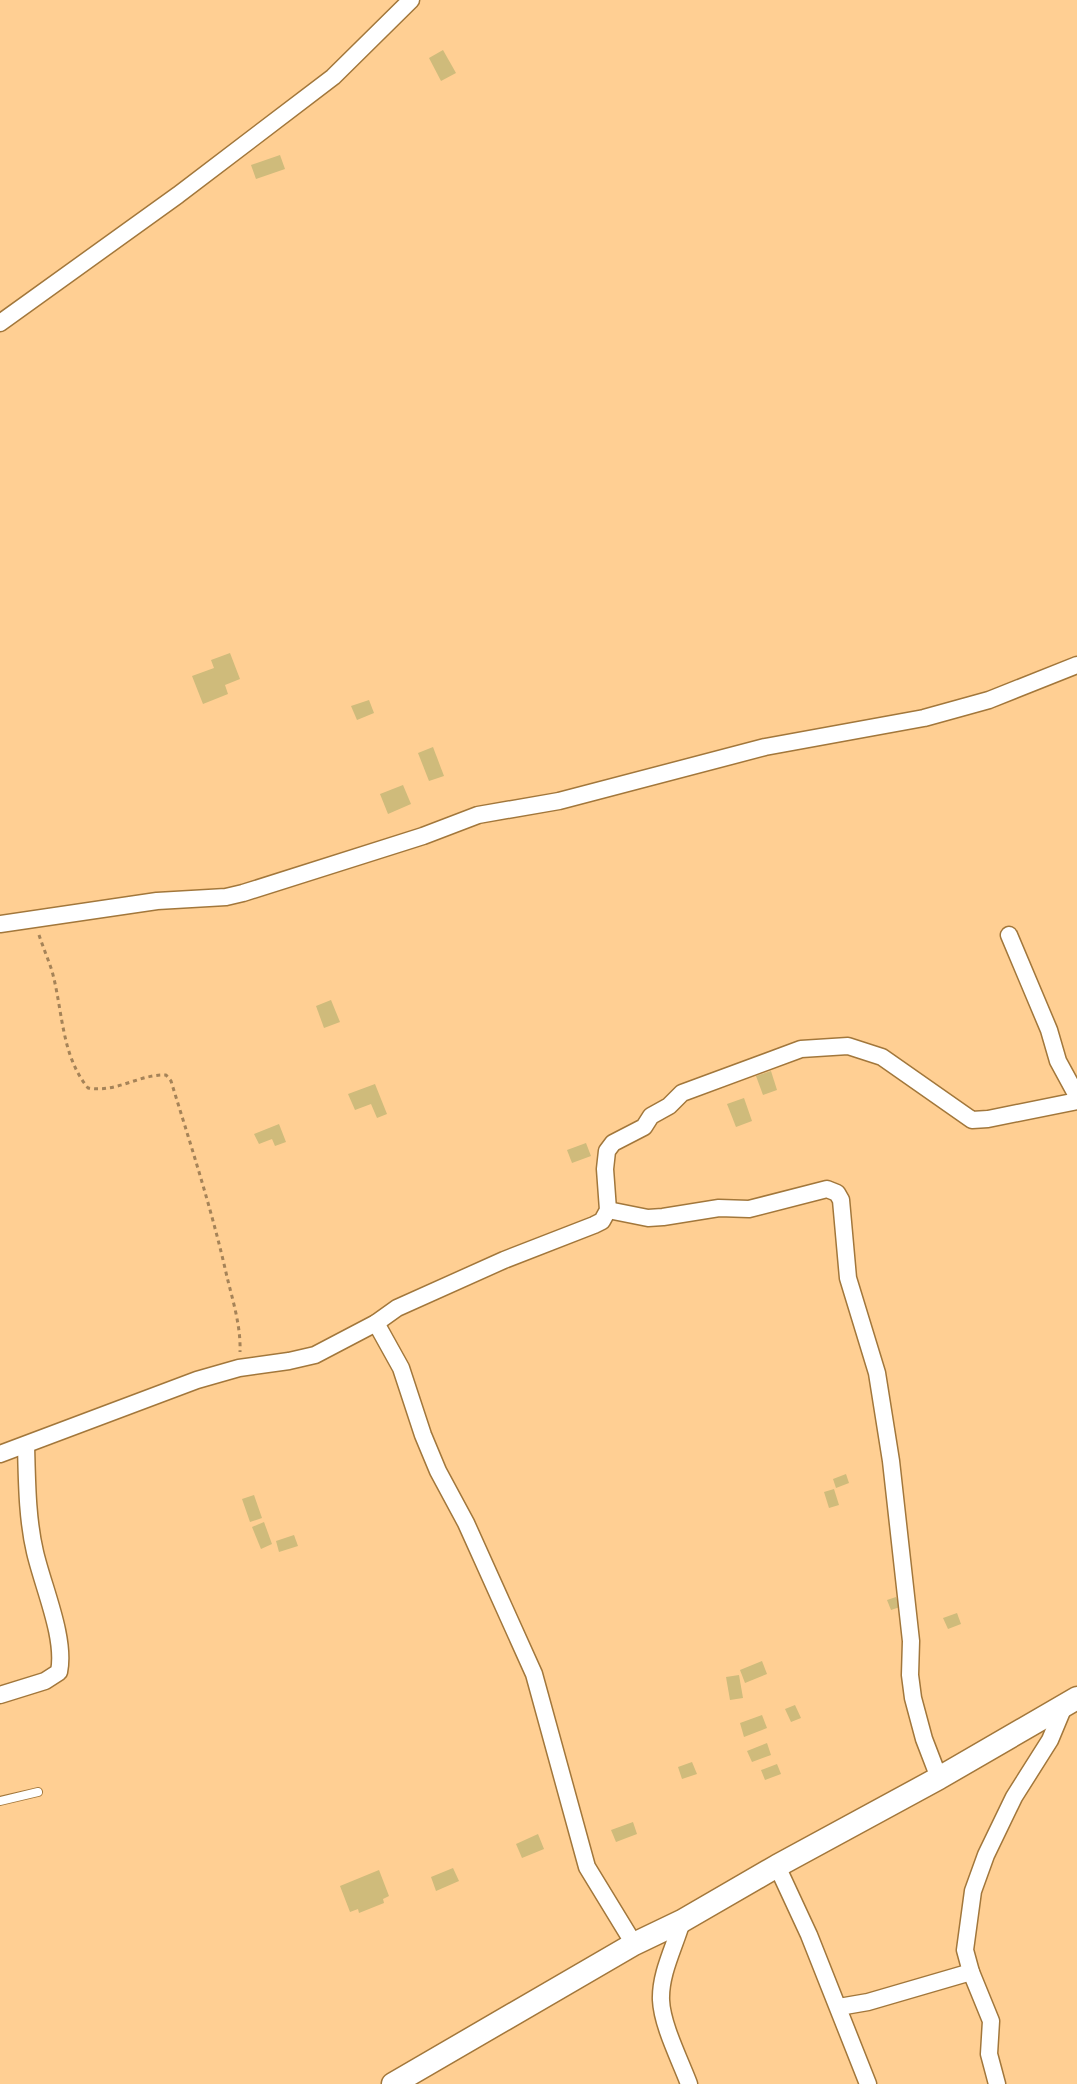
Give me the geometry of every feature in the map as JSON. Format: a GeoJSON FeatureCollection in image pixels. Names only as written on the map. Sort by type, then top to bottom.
{"type":"FeatureCollection","features":[{"type":"Feature","properties":{"kind":"main road"},"geometry":{"type":"LineString","coordinates":[[393,2084],[634,1944],[682,1921],[777,1866],[938,1778],[1071,1701]]}},
{"type":"Feature","properties":{"kind":"street"},"geometry":{"type":"LineString","coordinates":[[0,323],[178,195],[333,77],[410,0]]}},
{"type":"Feature","properties":{"kind":"street"},"geometry":{"type":"LineString","coordinates":[[0,924],[157,901],[226,897],[243,893],[423,836],[478,815],[559,801],[765,747],[924,718],[988,700],[1077,665]]}},
{"type":"Feature","properties":{"kind":"street"},"geometry":{"type":"LineString","coordinates":[[1009,935],[1049,1030],[1058,1061],[1077,1096]]}},
{"type":"Feature","properties":{"kind":"street"},"geometry":{"type":"LineString","coordinates":[[0,1454],[179,1386],[239,1368],[289,1362],[314,1355],[376,1323],[397,1308],[504,1260],[594,1226],[602,1220],[608,1210],[605,1158],[613,1143],[639,1130],[651,1116],[669,1106],[682,1093],[801,1049],[848,1046],[882,1057],[972,1120],[1077,1101]]}},
{"type":"Feature","properties":{"kind":"street"},"geometry":{"type":"LineString","coordinates":[[608,1210],[625,1215],[664,1217],[703,1209],[749,1209],[827,1189],[837,1193],[841,1200],[848,1278],[876,1373],[892,1461],[911,1641],[910,1675],[913,1698],[924,1739],[938,1778]]}},
{"type":"Feature","properties":{"kind":"street"},"geometry":{"type":"LineString","coordinates":[[376,1323],[401,1368],[422,1434],[438,1472],[466,1523],[534,1674],[587,1867],[634,1944]]}},
{"type":"Feature","properties":{"kind":"street"},"geometry":{"type":"LineString","coordinates":[[0,1695],[45,1681],[59,1672],[61,1659],[49,1600],[35,1552],[27,1487],[26,1445]]}},
{"type":"Feature","properties":{"kind":"street"},"geometry":{"type":"LineString","coordinates":[[997,2084],[989,2054],[991,2021],[971,1972],[965,1950],[973,1891],[986,1855],[1014,1797],[1050,1740],[1071,1701]]}},
{"type":"Feature","properties":{"kind":"street"},"geometry":{"type":"LineString","coordinates":[[777,1866],[839,2007],[868,2084]]}},
{"type":"Feature","properties":{"kind":"street"},"geometry":{"type":"LineString","coordinates":[[682,1921],[664,1977],[661,2000],[668,2029],[690,2084]]}},
{"type":"Feature","properties":{"kind":"street"},"geometry":{"type":"LineString","coordinates":[[839,2007],[868,2002],[971,1972]]}},
{"type":"Feature","properties":{"kind":"lane"},"geometry":{"type":"LineString","coordinates":[[0,1801],[38,1792]]}},
{"type":"Feature","properties":{"kind":"path"},"geometry":{"type":"LineString","coordinates":[[34,919],[52,971],[67,1045],[79,1076],[88,1088],[110,1089],[157,1074],[166,1075],[171,1081],[190,1140],[202,1187],[216,1225],[238,1327],[239,1368]]}},
{"type":"Feature","properties":{"kind":"building"},"geometry":{"type":"Polygon","coordinates":[[[443,50],[456,73],[441,81],[429,58],[443,50]]]}},
{"type":"Feature","properties":{"kind":"building"},"geometry":{"type":"Polygon","coordinates":[[[280,155],[285,169],[256,179],[251,165],[280,155]]]}},
{"type":"Feature","properties":{"kind":"building"},"geometry":{"type":"Polygon","coordinates":[[[230,653],[240,679],[225,685],[228,694],[203,704],[192,676],[214,668],[211,660],[230,653]]]}},
{"type":"Feature","properties":{"kind":"building"},"geometry":{"type":"Polygon","coordinates":[[[369,700],[374,713],[357,720],[351,706],[369,700]]]}},
{"type":"Feature","properties":{"kind":"building"},"geometry":{"type":"Polygon","coordinates":[[[433,747],[444,776],[429,781],[418,753],[433,747]]]}},
{"type":"Feature","properties":{"kind":"building"},"geometry":{"type":"Polygon","coordinates":[[[403,785],[411,804],[388,814],[380,794],[403,785]]]}},
{"type":"Feature","properties":{"kind":"building"},"geometry":{"type":"Polygon","coordinates":[[[331,1000],[340,1022],[324,1028],[316,1006],[331,1000]]]}},
{"type":"Feature","properties":{"kind":"building"},"geometry":{"type":"Polygon","coordinates":[[[771,1071],[777,1090],[763,1095],[756,1076],[771,1071]]]}},
{"type":"Feature","properties":{"kind":"building"},"geometry":{"type":"Polygon","coordinates":[[[375,1084],[387,1114],[377,1118],[371,1104],[355,1110],[348,1094],[375,1084]]]}},
{"type":"Feature","properties":{"kind":"building"},"geometry":{"type":"Polygon","coordinates":[[[744,1098],[752,1121],[736,1127],[727,1104],[744,1098]]]}},
{"type":"Feature","properties":{"kind":"building"},"geometry":{"type":"Polygon","coordinates":[[[279,1124],[286,1142],[275,1146],[272,1139],[259,1144],[254,1134],[279,1124]]]}},
{"type":"Feature","properties":{"kind":"building"},"geometry":{"type":"Polygon","coordinates":[[[586,1143],[591,1156],[572,1163],[567,1150],[586,1143]]]}},
{"type":"Feature","properties":{"kind":"building"},"geometry":{"type":"Polygon","coordinates":[[[846,1474],[849,1483],[836,1488],[833,1479],[846,1474]]]}},
{"type":"Feature","properties":{"kind":"building"},"geometry":{"type":"Polygon","coordinates":[[[834,1489],[839,1505],[829,1508],[824,1492],[834,1489]]]}},
{"type":"Feature","properties":{"kind":"building"},"geometry":{"type":"Polygon","coordinates":[[[254,1495],[262,1518],[250,1522],[242,1499],[254,1495]]]}},
{"type":"Feature","properties":{"kind":"building"},"geometry":{"type":"Polygon","coordinates":[[[264,1522],[272,1544],[261,1549],[252,1527],[264,1522]]]}},
{"type":"Feature","properties":{"kind":"building"},"geometry":{"type":"Polygon","coordinates":[[[294,1535],[298,1546],[279,1552],[276,1541],[294,1535]]]}},
{"type":"Feature","properties":{"kind":"building"},"geometry":{"type":"Polygon","coordinates":[[[896,1597],[900,1607],[891,1610],[887,1600],[896,1597]]]}},
{"type":"Feature","properties":{"kind":"building"},"geometry":{"type":"Polygon","coordinates":[[[957,1613],[961,1624],[948,1629],[943,1618],[957,1613]]]}},
{"type":"Feature","properties":{"kind":"building"},"geometry":{"type":"Polygon","coordinates":[[[762,1661],[767,1674],[745,1683],[740,1670],[762,1661]]]}},
{"type":"Feature","properties":{"kind":"building"},"geometry":{"type":"Polygon","coordinates":[[[739,1675],[743,1698],[730,1700],[726,1677],[739,1675]]]}},
{"type":"Feature","properties":{"kind":"building"},"geometry":{"type":"Polygon","coordinates":[[[795,1705],[801,1718],[791,1722],[785,1709],[795,1705]]]}},
{"type":"Feature","properties":{"kind":"building"},"geometry":{"type":"Polygon","coordinates":[[[762,1715],[767,1728],[744,1737],[740,1723],[762,1715]]]}},
{"type":"Feature","properties":{"kind":"building"},"geometry":{"type":"Polygon","coordinates":[[[767,1743],[771,1755],[752,1762],[747,1751],[767,1743]]]}},
{"type":"Feature","properties":{"kind":"building"},"geometry":{"type":"Polygon","coordinates":[[[692,1762],[697,1774],[682,1779],[678,1767],[692,1762]]]}},
{"type":"Feature","properties":{"kind":"building"},"geometry":{"type":"Polygon","coordinates":[[[777,1764],[781,1774],[765,1780],[761,1770],[777,1764]]]}},
{"type":"Feature","properties":{"kind":"building"},"geometry":{"type":"Polygon","coordinates":[[[633,1822],[637,1834],[616,1842],[611,1830],[633,1822]]]}},
{"type":"Feature","properties":{"kind":"building"},"geometry":{"type":"Polygon","coordinates":[[[538,1834],[544,1849],[522,1858],[516,1844],[538,1834]]]}},
{"type":"Feature","properties":{"kind":"building"},"geometry":{"type":"Polygon","coordinates":[[[453,1868],[459,1881],[436,1891],[431,1877],[453,1868]]]}},
{"type":"Feature","properties":{"kind":"building"},"geometry":{"type":"Polygon","coordinates":[[[379,1870],[389,1896],[383,1899],[384,1903],[359,1913],[358,1909],[350,1912],[340,1886],[379,1870]]]}}]}
